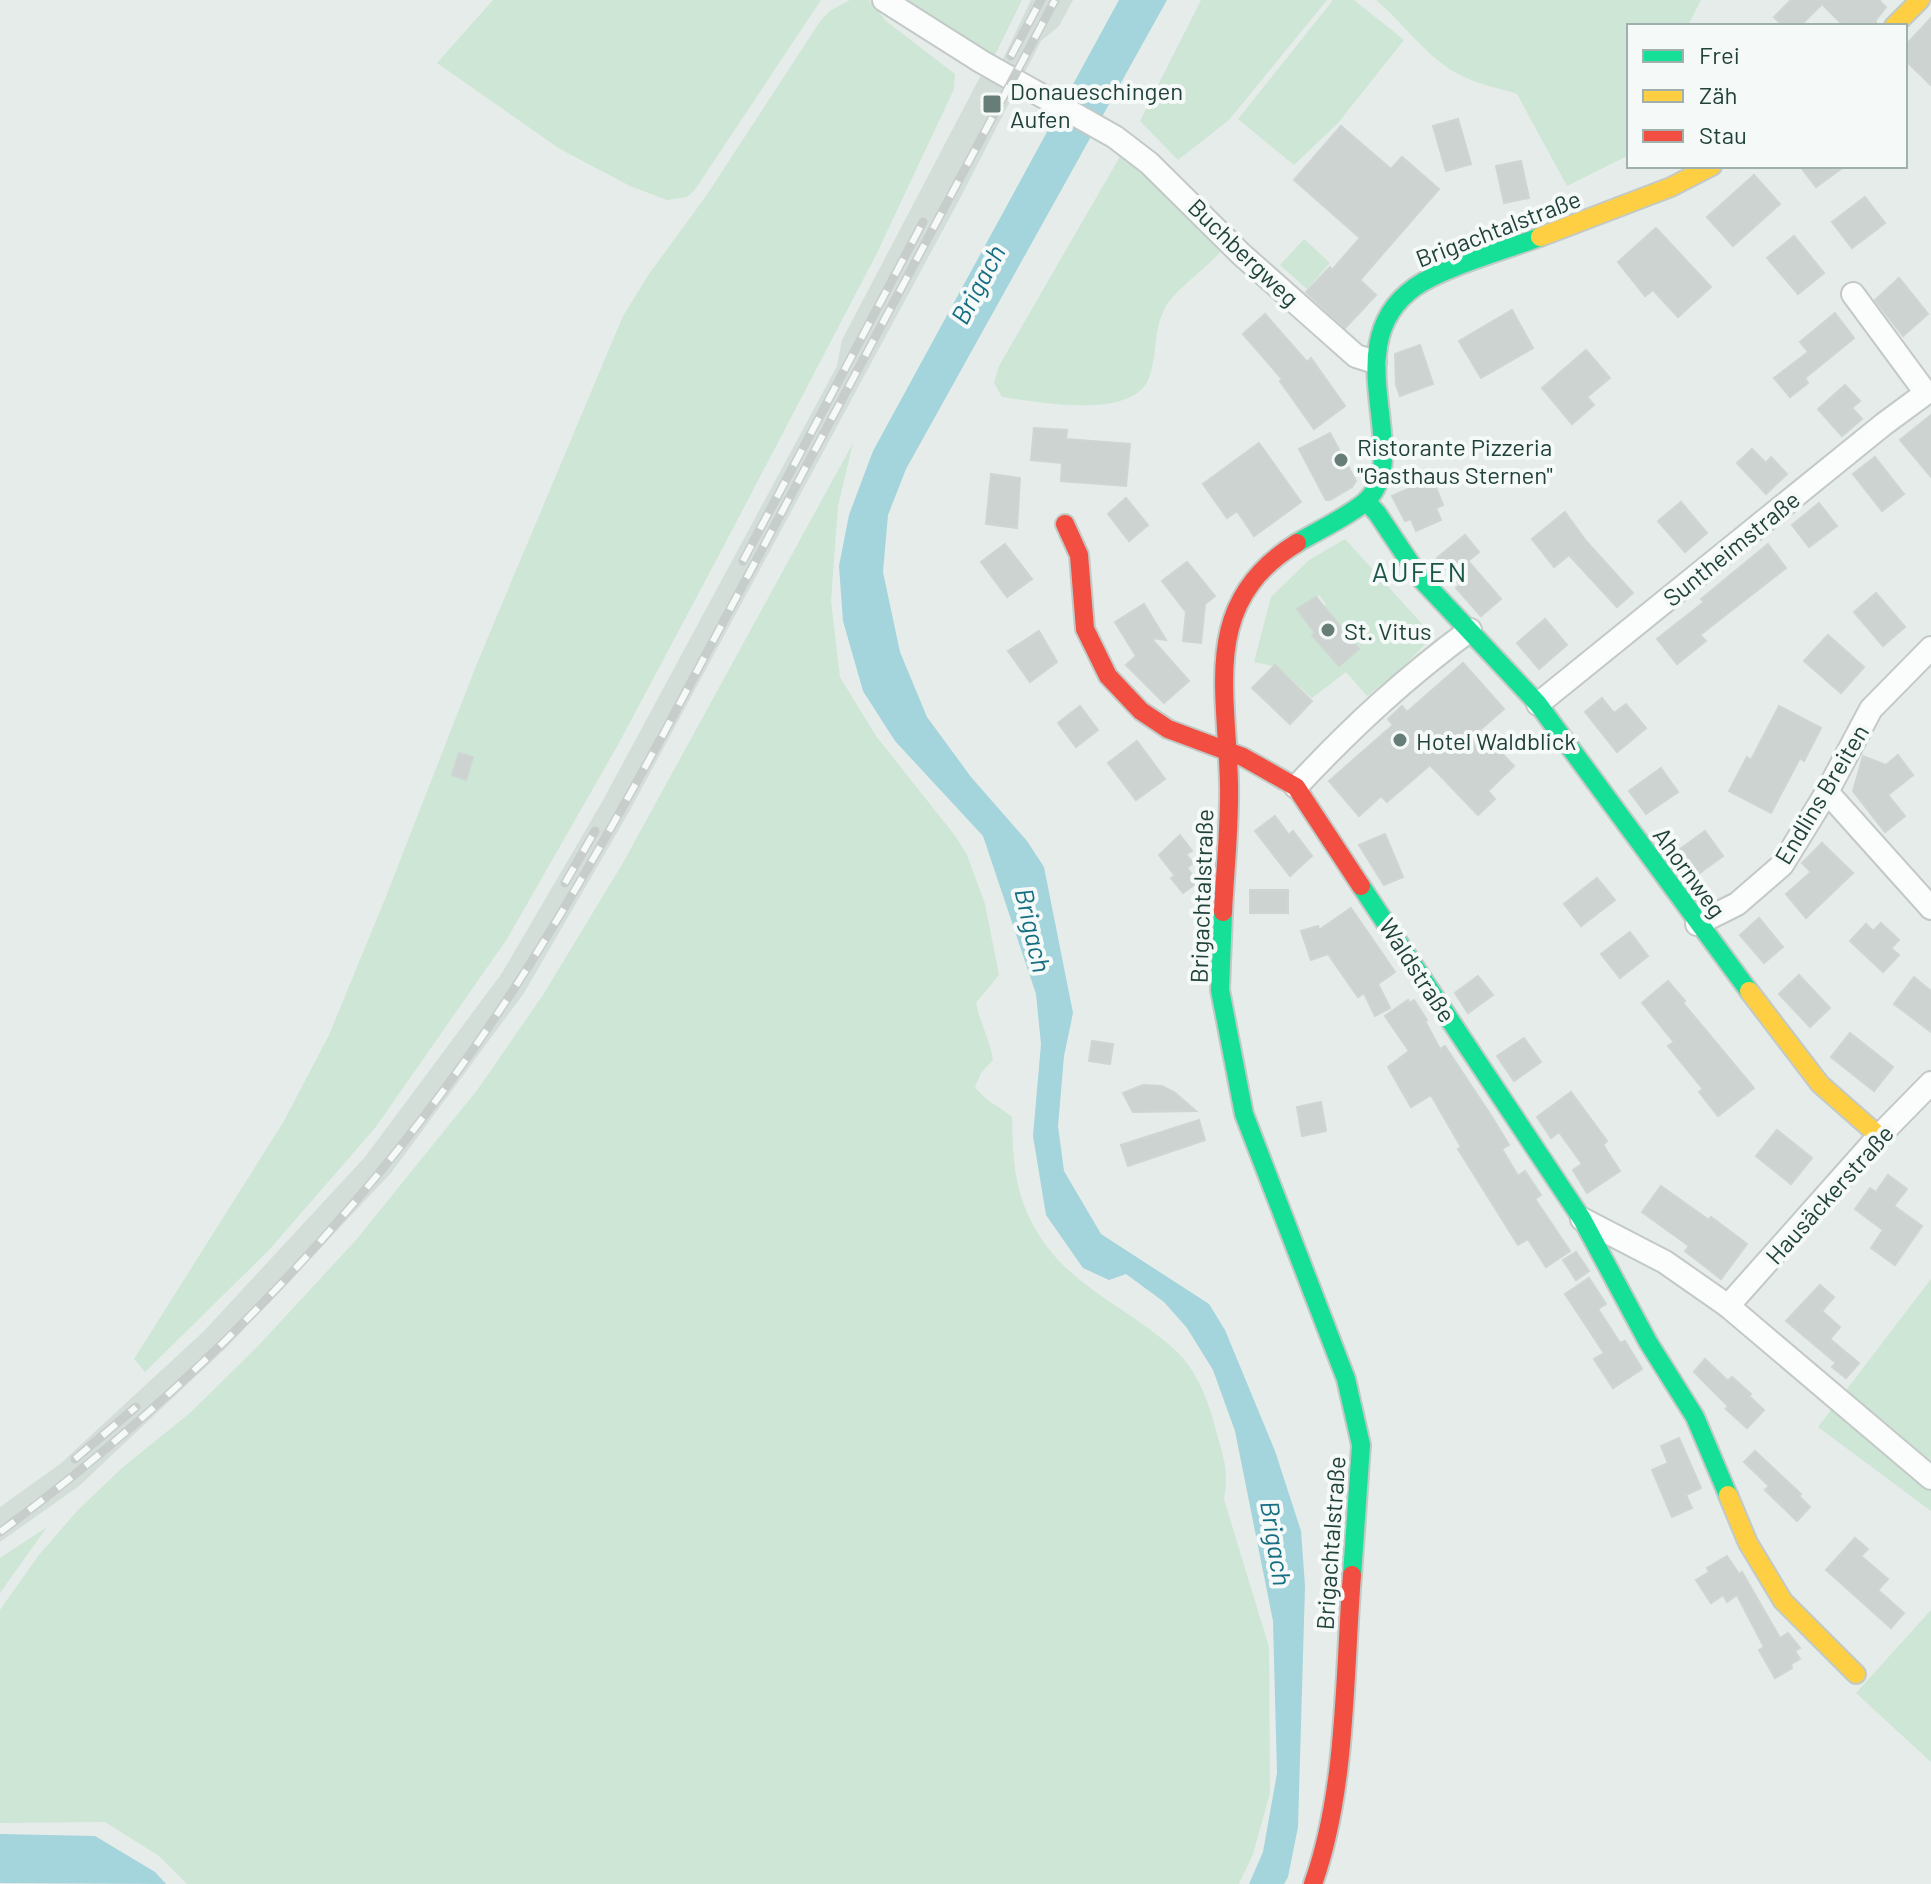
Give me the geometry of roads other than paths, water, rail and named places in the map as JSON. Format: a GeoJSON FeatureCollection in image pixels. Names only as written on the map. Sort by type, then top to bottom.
{"type":"FeatureCollection","features":[{"type":"Feature","properties":{"kind":"street","name":"Buchbergweg"},"geometry":{"type":"LineString","coordinates":[[884,0],[982,62],[1115,137],[1149,163],[1241,254],[1356,356],[1375,362]]}},
{"type":"Feature","properties":{"kind":"street"},"geometry":{"type":"LineString","coordinates":[[1896,24],[1920,0]]}},
{"type":"Feature","properties":{"kind":"street","name":"Brigachtalstraße"},"geometry":{"type":"LineString","coordinates":[[1313,1884],[1337,1778],[1361,1445],[1346,1379],[1244,1114],[1231,1057],[1220,990],[1228,752],[1224,693],[1226,637],[1236,608],[1255,576],[1279,554],[1366,501],[1377,483],[1384,455],[1375,362],[1378,342],[1392,309],[1415,287],[1441,274],[1671,187],[1708,168]]}},
{"type":"Feature","properties":{"kind":"street","name":"Suntheimstraße"},"geometry":{"type":"LineString","coordinates":[[1538,704],[1884,424],[1928,393],[1853,294]]}},
{"type":"Feature","properties":{"kind":"street","name":"Ahornweg"},"geometry":{"type":"LineString","coordinates":[[1366,501],[1421,579],[1538,704],[1697,924],[1820,1084],[1879,1136]]}},
{"type":"Feature","properties":{"kind":"street","name":"Waldstraße"},"geometry":{"type":"LineString","coordinates":[[1065,524],[1079,555],[1085,629],[1108,676],[1141,711],[1168,729],[1228,752],[1296,787],[1582,1219],[1648,1342],[1695,1417],[1748,1543],[1783,1601],[1856,1674]]}},
{"type":"Feature","properties":{"kind":"street"},"geometry":{"type":"LineString","coordinates":[[1296,787],[1353,726],[1420,667],[1470,630]]}},
{"type":"Feature","properties":{"kind":"street","name":"Endlins Breiten"},"geometry":{"type":"LineString","coordinates":[[1697,924],[1737,904],[1782,865],[1827,792],[1871,709],[1931,648]]}},
{"type":"Feature","properties":{"kind":"street"},"geometry":{"type":"LineString","coordinates":[[1827,792],[1931,908]]}},
{"type":"Feature","properties":{"kind":"street","name":"Hausäckerstraße"},"geometry":{"type":"LineString","coordinates":[[1728,1306],[1879,1136],[1931,1083]]}},
{"type":"Feature","properties":{"kind":"street","name":"Waldstraße"},"geometry":{"type":"LineString","coordinates":[[1582,1219],[1665,1262],[1728,1306],[1931,1478]]}},
{"type":"Feature","properties":{"kind":"water","name":"Brigach"},"geometry":{"type":"Polygon","coordinates":[[[1119,0],[1167,0],[906,469],[888,515],[883,572],[900,652],[927,717],[971,777],[1027,841],[1044,867],[1073,1013],[1064,1056],[1058,1126],[1064,1171],[1101,1234],[1209,1304],[1225,1330],[1275,1451],[1301,1531],[1305,1586],[1298,1827],[1284,1884],[1249,1884],[1263,1852],[1277,1773],[1273,1621],[1235,1431],[1213,1370],[1187,1328],[1164,1302],[1126,1274],[1109,1280],[1083,1268],[1046,1215],[1033,1136],[1041,1044],[1036,994],[983,836],[895,741],[863,691],[843,621],[839,566],[849,515],[873,451],[1119,0]]]}},
{"type":"Feature","properties":{"kind":"water"},"geometry":{"type":"Polygon","coordinates":[[[0,1834],[95,1836],[155,1872],[166,1884],[0,1883],[0,1834]]]}},
{"type":"Feature","properties":{"kind":"railway"},"geometry":{"type":"LineString","coordinates":[[1011,56],[1041,0]]}},
{"type":"Feature","properties":{"kind":"railway"},"geometry":{"type":"LineString","coordinates":[[0,1532],[148,1413],[285,1280],[409,1136],[466,1059],[557,920],[647,763],[1055,0]]}},
{"type":"Feature","properties":{"kind":"railway"},"geometry":{"type":"LineString","coordinates":[[743,561],[923,222]]}},
{"type":"Feature","properties":{"kind":"railway"},"geometry":{"type":"LineString","coordinates":[[565,883],[595,831]]}},
{"type":"Feature","properties":{"kind":"railway"},"geometry":{"type":"LineString","coordinates":[[75,1459],[136,1407]]}},
{"type":"Feature","properties":{"kind":"place","name":"Donaueschingen Aufen"},"geometry":{"type":"Point","coordinates":[992,104]}},
{"type":"Feature","properties":{"kind":"place","name":"Ristorante Pizzeria \"Gasthaus Sternen\""},"geometry":{"type":"Point","coordinates":[1341,460]}},
{"type":"Feature","properties":{"kind":"place","name":"St. Vitus"},"geometry":{"type":"Point","coordinates":[1328,630]}},
{"type":"Feature","properties":{"kind":"place","name":"Hotel Waldblick"},"geometry":{"type":"Point","coordinates":[1400,740]}},
{"type":"Feature","properties":{"kind":"district","name":"AUFEN"},"geometry":{"type":"Point","coordinates":[1420,571]}}]}
